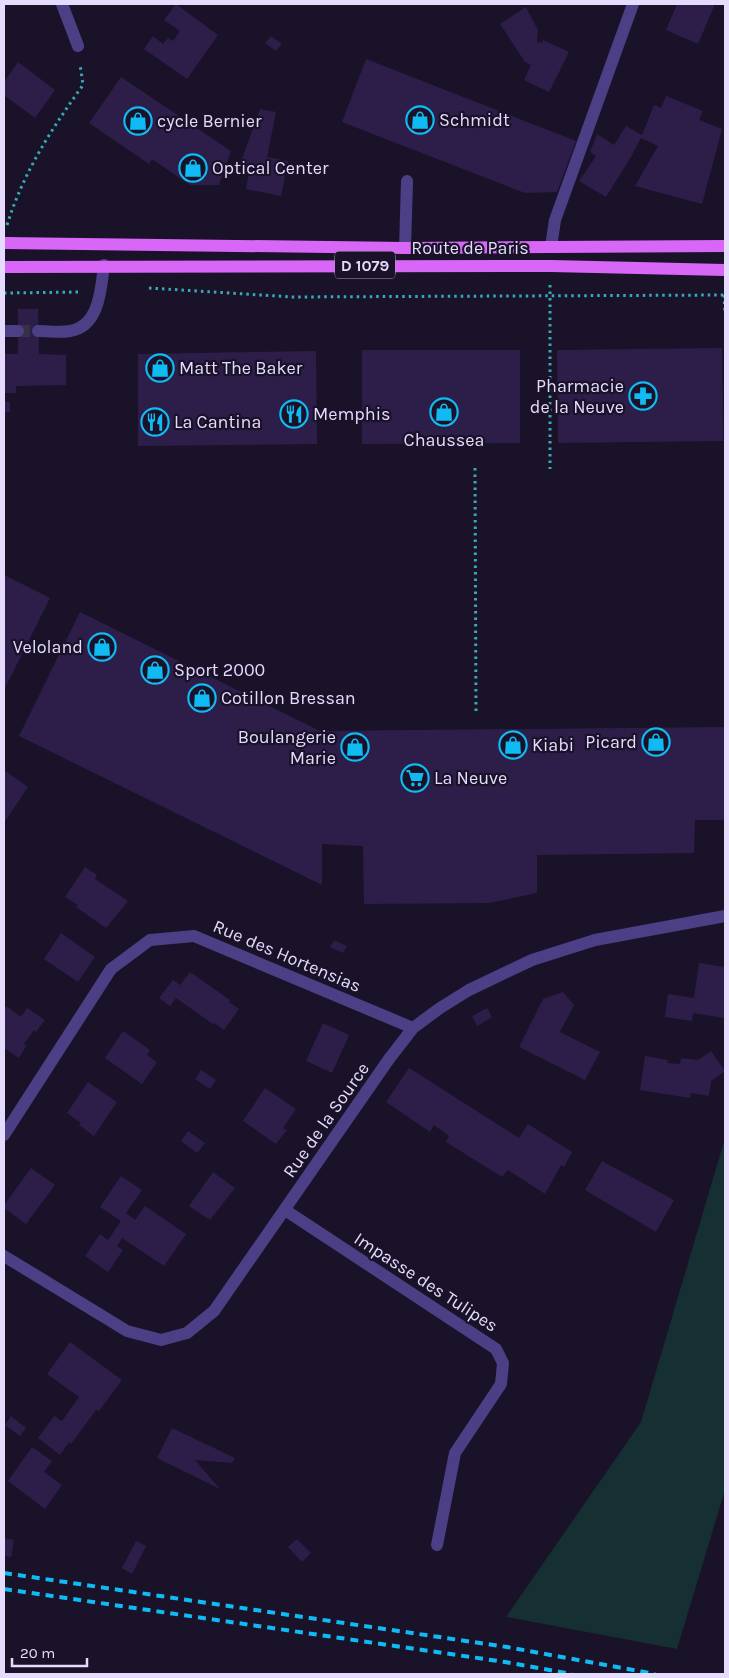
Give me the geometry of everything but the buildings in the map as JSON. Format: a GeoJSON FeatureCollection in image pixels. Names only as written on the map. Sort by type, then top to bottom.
{"type":"FeatureCollection","features":[{"type":"Feature","properties":{"kind":"main road","name":"Route de Paris"},"geometry":{"type":"LineString","coordinates":[[4,243],[405,248],[725,246]]}},
{"type":"Feature","properties":{"kind":"main road","name":"Route de Paris"},"geometry":{"type":"LineString","coordinates":[[4,267],[104,265],[551,266],[725,270]]}},
{"type":"Feature","properties":{"kind":"street"},"geometry":{"type":"LineString","coordinates":[[62,4],[78,46]]}},
{"type":"Feature","properties":{"kind":"street"},"geometry":{"type":"LineString","coordinates":[[551,247],[554,220],[633,4]]}},
{"type":"Feature","properties":{"kind":"street"},"geometry":{"type":"LineString","coordinates":[[405,248],[407,181]]}},
{"type":"Feature","properties":{"kind":"street"},"geometry":{"type":"LineString","coordinates":[[38,331],[70,331],[79,328],[87,321],[96,310],[104,265]]}},
{"type":"Feature","properties":{"kind":"street"},"geometry":{"type":"LineString","coordinates":[[4,331],[18,331]]}},
{"type":"Feature","properties":{"kind":"street","name":"Rue de la Source"},"geometry":{"type":"LineString","coordinates":[[4,1256],[127,1331],[161,1340],[187,1334],[214,1312],[413,1028],[469,990],[532,960],[595,940],[725,916]]}},
{"type":"Feature","properties":{"kind":"street","name":"Rue des Hortensias"},"geometry":{"type":"LineString","coordinates":[[4,1135],[111,969],[150,940],[194,936],[413,1028]]}},
{"type":"Feature","properties":{"kind":"street","name":"Impasse des Tulipes"},"geometry":{"type":"LineString","coordinates":[[285,1210],[496,1349],[503,1363],[501,1384],[455,1453],[437,1545]]}},
{"type":"Feature","properties":{"kind":"path"},"geometry":{"type":"LineString","coordinates":[[4,233],[30,165],[52,129],[83,85],[78,46]]}},
{"type":"Feature","properties":{"kind":"path"},"geometry":{"type":"LineString","coordinates":[[550,469],[551,266]]}},
{"type":"Feature","properties":{"kind":"path"},"geometry":{"type":"LineString","coordinates":[[4,293],[77,292],[101,288]]}},
{"type":"Feature","properties":{"kind":"path"},"geometry":{"type":"LineString","coordinates":[[147,288],[293,297],[725,295],[725,314]]}},
{"type":"Feature","properties":{"kind":"path"},"geometry":{"type":"LineString","coordinates":[[475,468],[476,712]]}},
{"type":"Feature","properties":{"kind":"green space"},"geometry":{"type":"Polygon","coordinates":[[[725,1138],[725,1490],[677,1649],[506,1617],[641,1422],[725,1138]]]}},
{"type":"Feature","properties":{"kind":"tunnel"},"geometry":{"type":"LineString","coordinates":[[18,331],[38,331]]}},
{"type":"Feature","properties":{"kind":"railway"},"geometry":{"type":"LineString","coordinates":[[4,1573],[507,1647],[655,1674]]}},
{"type":"Feature","properties":{"kind":"railway"},"geometry":{"type":"LineString","coordinates":[[4,1589],[505,1662],[572,1674]]}},
{"type":"Feature","properties":{"kind":"place","name":"Schmidt"},"geometry":{"type":"Point","coordinates":[420,120]}},
{"type":"Feature","properties":{"kind":"place","name":"cycle Bernier"},"geometry":{"type":"Point","coordinates":[138,121]}},
{"type":"Feature","properties":{"kind":"place","name":"Optical Center"},"geometry":{"type":"Point","coordinates":[193,168]}},
{"type":"Feature","properties":{"kind":"place","name":"Matt The Baker"},"geometry":{"type":"Point","coordinates":[160,368]}},
{"type":"Feature","properties":{"kind":"place","name":"Pharmacie de la Neuve"},"geometry":{"type":"Point","coordinates":[643,396]}},
{"type":"Feature","properties":{"kind":"place","name":"Chaussea"},"geometry":{"type":"Point","coordinates":[444,412]}},
{"type":"Feature","properties":{"kind":"place","name":"Memphis"},"geometry":{"type":"Point","coordinates":[294,414]}},
{"type":"Feature","properties":{"kind":"place","name":"La Cantina"},"geometry":{"type":"Point","coordinates":[155,422]}},
{"type":"Feature","properties":{"kind":"place","name":"Veloland"},"geometry":{"type":"Point","coordinates":[102,647]}},
{"type":"Feature","properties":{"kind":"place","name":"Sport 2000"},"geometry":{"type":"Point","coordinates":[155,670]}},
{"type":"Feature","properties":{"kind":"place","name":"Cotillon Bressan"},"geometry":{"type":"Point","coordinates":[202,698]}},
{"type":"Feature","properties":{"kind":"place","name":"Picard"},"geometry":{"type":"Point","coordinates":[656,742]}},
{"type":"Feature","properties":{"kind":"place","name":"Kiabi"},"geometry":{"type":"Point","coordinates":[513,745]}},
{"type":"Feature","properties":{"kind":"place","name":"Boulangerie Marie"},"geometry":{"type":"Point","coordinates":[355,747]}},
{"type":"Feature","properties":{"kind":"place","name":"La Neuve"},"geometry":{"type":"Point","coordinates":[415,778]}}]}
